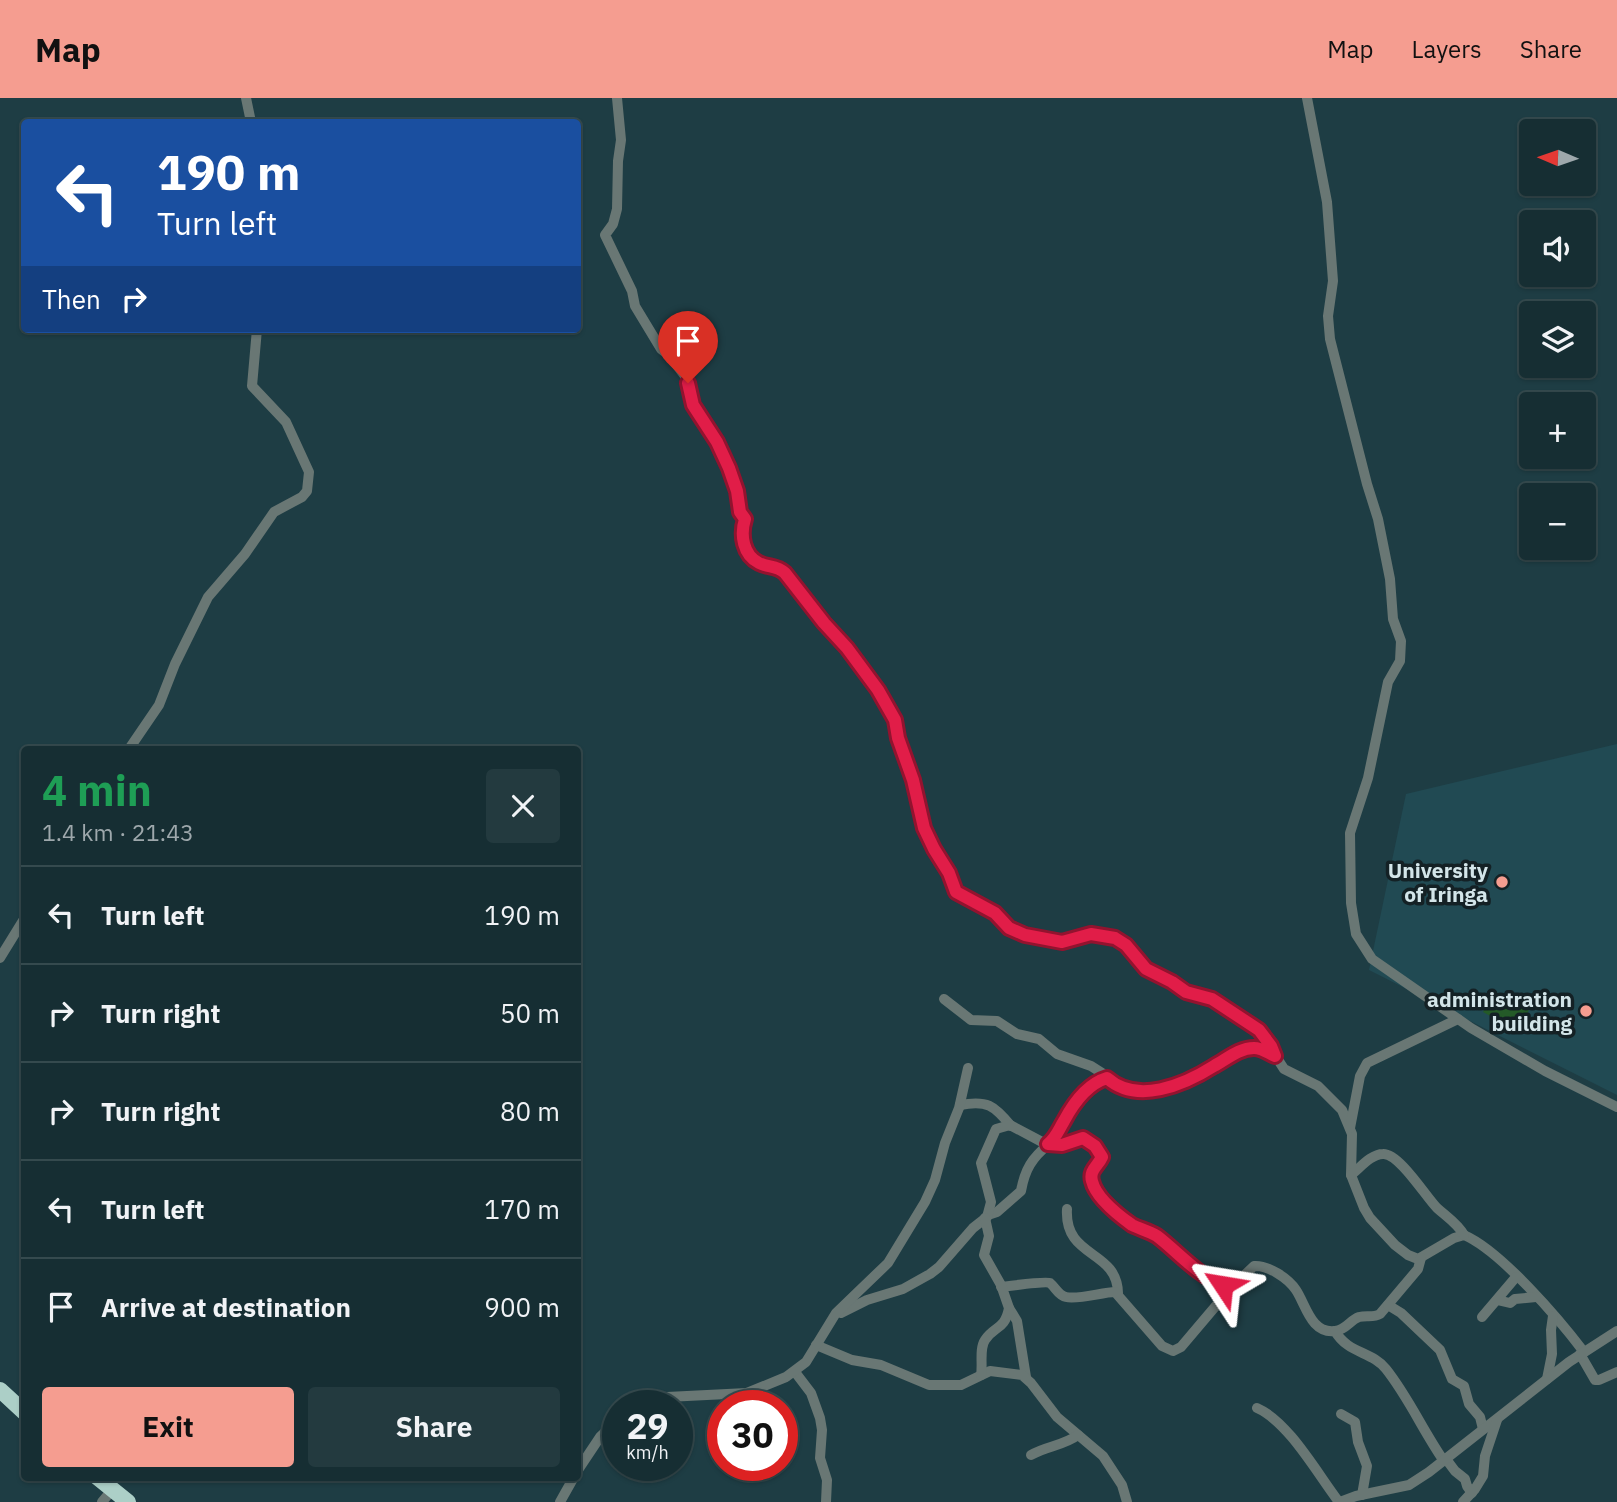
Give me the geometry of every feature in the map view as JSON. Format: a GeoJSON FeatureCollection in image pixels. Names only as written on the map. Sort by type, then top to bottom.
{"type":"FeatureCollection","features":[{"type":"Feature","properties":{"kind":"highway"},"geometry":{"type":"LineString","coordinates":[[3,1399],[21,1410]]}},
{"type":"Feature","properties":{"kind":"highway"},"geometry":{"type":"LineString","coordinates":[[106,1496],[128,1502]]}},
{"type":"Feature","properties":{"kind":"street"},"geometry":{"type":"LineString","coordinates":[[246,98],[250,119]]}},
{"type":"Feature","properties":{"kind":"street"},"geometry":{"type":"LineString","coordinates":[[617,98],[621,140],[617,209],[613,224],[605,235],[632,291],[635,306],[661,349],[683,372],[693,405],[717,442],[737,491],[740,512],[745,519],[742,531],[747,552],[760,564],[777,567],[785,573],[847,648],[882,698],[897,725],[898,738],[913,780],[924,828],[949,873],[955,890],[995,913],[1006,926],[1020,933],[1057,941],[1091,934],[1115,938],[1126,945],[1146,969],[1186,992],[1212,999],[1259,1030],[1271,1046],[1279,1064],[1291,1074],[1322,1089],[1342,1110],[1350,1128]]}},
{"type":"Feature","properties":{"kind":"street"},"geometry":{"type":"LineString","coordinates":[[1307,98],[1326,202],[1333,281],[1328,316],[1330,339],[1378,519],[1390,579],[1393,615],[1401,641],[1400,661],[1388,682],[1368,778],[1350,833],[1353,919],[1356,934],[1372,959],[1458,1019],[1545,1071],[1617,1107]]}},
{"type":"Feature","properties":{"kind":"street"},"geometry":{"type":"LineString","coordinates":[[131,746],[159,705],[175,664],[208,597],[245,554],[274,512],[302,497],[308,486],[309,471],[286,422],[253,387],[257,333]]}},
{"type":"Feature","properties":{"kind":"street"},"geometry":{"type":"LineString","coordinates":[[0,958],[21,924]]}},
{"type":"Feature","properties":{"kind":"street"},"geometry":{"type":"LineString","coordinates":[[944,999],[971,1020],[1001,1022],[1017,1034],[1042,1040],[1062,1056],[1091,1066],[1119,1088],[1143,1093],[1206,1071],[1242,1051],[1258,1048],[1275,1056]]}},
{"type":"Feature","properties":{"kind":"street"},"geometry":{"type":"LineString","coordinates":[[1421,1258],[1408,1255],[1370,1218],[1351,1175],[1350,1128],[1361,1073],[1367,1063],[1458,1019]]}},
{"type":"Feature","properties":{"kind":"street"},"geometry":{"type":"LineString","coordinates":[[693,1396],[747,1393],[761,1389],[795,1372],[806,1362],[833,1317],[886,1266],[933,1185],[960,1105],[968,1068]]}},
{"type":"Feature","properties":{"kind":"street"},"geometry":{"type":"LineString","coordinates":[[833,1317],[867,1300],[903,1289],[939,1267],[973,1228],[1021,1191],[1028,1166],[1053,1140],[1069,1111],[1088,1089],[1107,1078]]}},
{"type":"Feature","properties":{"kind":"street"},"geometry":{"type":"LineString","coordinates":[[960,1105],[979,1102],[989,1105],[998,1110],[1011,1126]]}},
{"type":"Feature","properties":{"kind":"street"},"geometry":{"type":"LineString","coordinates":[[1128,1502],[1123,1487],[1107,1461],[1057,1417],[1026,1377],[1021,1360],[1017,1321],[984,1255],[989,1236],[987,1216],[991,1202],[981,1163],[993,1133],[1001,1126],[1011,1126],[1049,1144],[1062,1145],[1083,1138],[1095,1146],[1102,1157],[1092,1170],[1092,1181],[1109,1206],[1131,1224],[1158,1237],[1208,1278],[1231,1288]]}},
{"type":"Feature","properties":{"kind":"street"},"geometry":{"type":"LineString","coordinates":[[1351,1175],[1380,1154],[1389,1155],[1464,1235],[1485,1249],[1537,1298],[1582,1353],[1595,1380],[1617,1372]]}},
{"type":"Feature","properties":{"kind":"street"},"geometry":{"type":"LineString","coordinates":[[1067,1209],[1067,1224],[1073,1239],[1110,1267],[1118,1293],[1161,1346],[1170,1352],[1181,1347],[1231,1288],[1256,1265],[1265,1267],[1292,1286],[1304,1310],[1315,1323],[1326,1330],[1335,1331],[1359,1317],[1378,1316],[1418,1269],[1421,1258],[1464,1235]]}},
{"type":"Feature","properties":{"kind":"street"},"geometry":{"type":"LineString","coordinates":[[1482,1317],[1516,1277]]}},
{"type":"Feature","properties":{"kind":"street"},"geometry":{"type":"LineString","coordinates":[[1001,1287],[1026,1286],[1044,1281],[1067,1297],[1118,1293]]}},
{"type":"Feature","properties":{"kind":"street"},"geometry":{"type":"LineString","coordinates":[[1497,1300],[1510,1303],[1515,1299],[1537,1298]]}},
{"type":"Feature","properties":{"kind":"street"},"geometry":{"type":"LineString","coordinates":[[1527,1311],[1537,1298]]}},
{"type":"Feature","properties":{"kind":"street"},"geometry":{"type":"LineString","coordinates":[[1388,1306],[1401,1313],[1440,1350],[1452,1379],[1464,1386],[1469,1404],[1480,1417],[1483,1429]]}},
{"type":"Feature","properties":{"kind":"street"},"geometry":{"type":"LineString","coordinates":[[981,1375],[984,1361],[982,1345],[985,1339],[1002,1325],[1009,1308]]}},
{"type":"Feature","properties":{"kind":"street"},"geometry":{"type":"LineString","coordinates":[[1547,1379],[1552,1354],[1553,1316]]}},
{"type":"Feature","properties":{"kind":"street"},"geometry":{"type":"LineString","coordinates":[[1335,1331],[1346,1346],[1376,1361],[1386,1370],[1408,1399],[1445,1460],[1465,1479],[1466,1486],[1472,1493]]}},
{"type":"Feature","properties":{"kind":"street"},"geometry":{"type":"LineString","coordinates":[[1257,1408],[1279,1424],[1318,1470],[1340,1502],[1409,1485],[1582,1353],[1617,1331]]}},
{"type":"Feature","properties":{"kind":"street"},"geometry":{"type":"LineString","coordinates":[[816,1345],[852,1360],[881,1366],[929,1385],[961,1385],[990,1371],[1017,1373],[1026,1377]]}},
{"type":"Feature","properties":{"kind":"street"},"geometry":{"type":"LineString","coordinates":[[795,1372],[811,1393],[820,1418],[820,1461],[827,1480],[826,1502]]}},
{"type":"Feature","properties":{"kind":"street"},"geometry":{"type":"LineString","coordinates":[[1341,1413],[1352,1419],[1357,1426],[1358,1442],[1367,1466],[1362,1495]]}},
{"type":"Feature","properties":{"kind":"street"},"geometry":{"type":"LineString","coordinates":[[1463,1502],[1483,1476],[1485,1456],[1497,1420]]}},
{"type":"Feature","properties":{"kind":"street"},"geometry":{"type":"LineString","coordinates":[[581,1466],[602,1435]]}},
{"type":"Feature","properties":{"kind":"street"},"geometry":{"type":"LineString","coordinates":[[1031,1455],[1040,1450],[1060,1446],[1077,1435]]}},
{"type":"Feature","properties":{"kind":"street"},"geometry":{"type":"LineString","coordinates":[[560,1502],[572,1481]]}},
{"type":"Feature","properties":{"kind":"shaded area","name":"University of Iringa"},"geometry":{"type":"Polygon","coordinates":[[[1617,744],[1617,1095],[1369,970],[1406,794],[1617,744]]]}},
{"type":"Feature","properties":{"kind":"green space"},"geometry":{"type":"Polygon","coordinates":[[[1494,991],[1529,1010],[1517,1031],[1483,1012],[1494,991]]]}},
{"type":"Feature","properties":{"kind":"place","name":"University of Iringa"},"geometry":{"type":"Point","coordinates":[1502,882]}},
{"type":"Feature","properties":{"kind":"place","name":"administration building"},"geometry":{"type":"Point","coordinates":[1586,1011]}},
{"type":"Feature","properties":{"kind":"route"},"geometry":{"type":"LineString","coordinates":[[688,383],[693,405],[717,442],[729,468],[737,491],[740,512],[745,519],[742,531],[747,552],[760,564],[777,567],[785,573],[878,690],[897,725],[898,738],[913,780],[924,828],[949,873],[956,892],[995,913],[1003,924],[1025,935],[1062,942],[1091,934],[1105,935],[1122,941],[1146,969],[1186,992],[1212,999],[1265,1035],[1275,1056],[1252,1048],[1234,1054],[1206,1071],[1180,1082],[1143,1093],[1116,1087],[1107,1078],[1095,1083],[1069,1111],[1048,1144],[1062,1145],[1075,1139],[1086,1138],[1100,1150],[1101,1160],[1092,1170],[1091,1177],[1097,1191],[1109,1206],[1131,1224],[1158,1237],[1208,1278],[1223,1285]]}}]}
